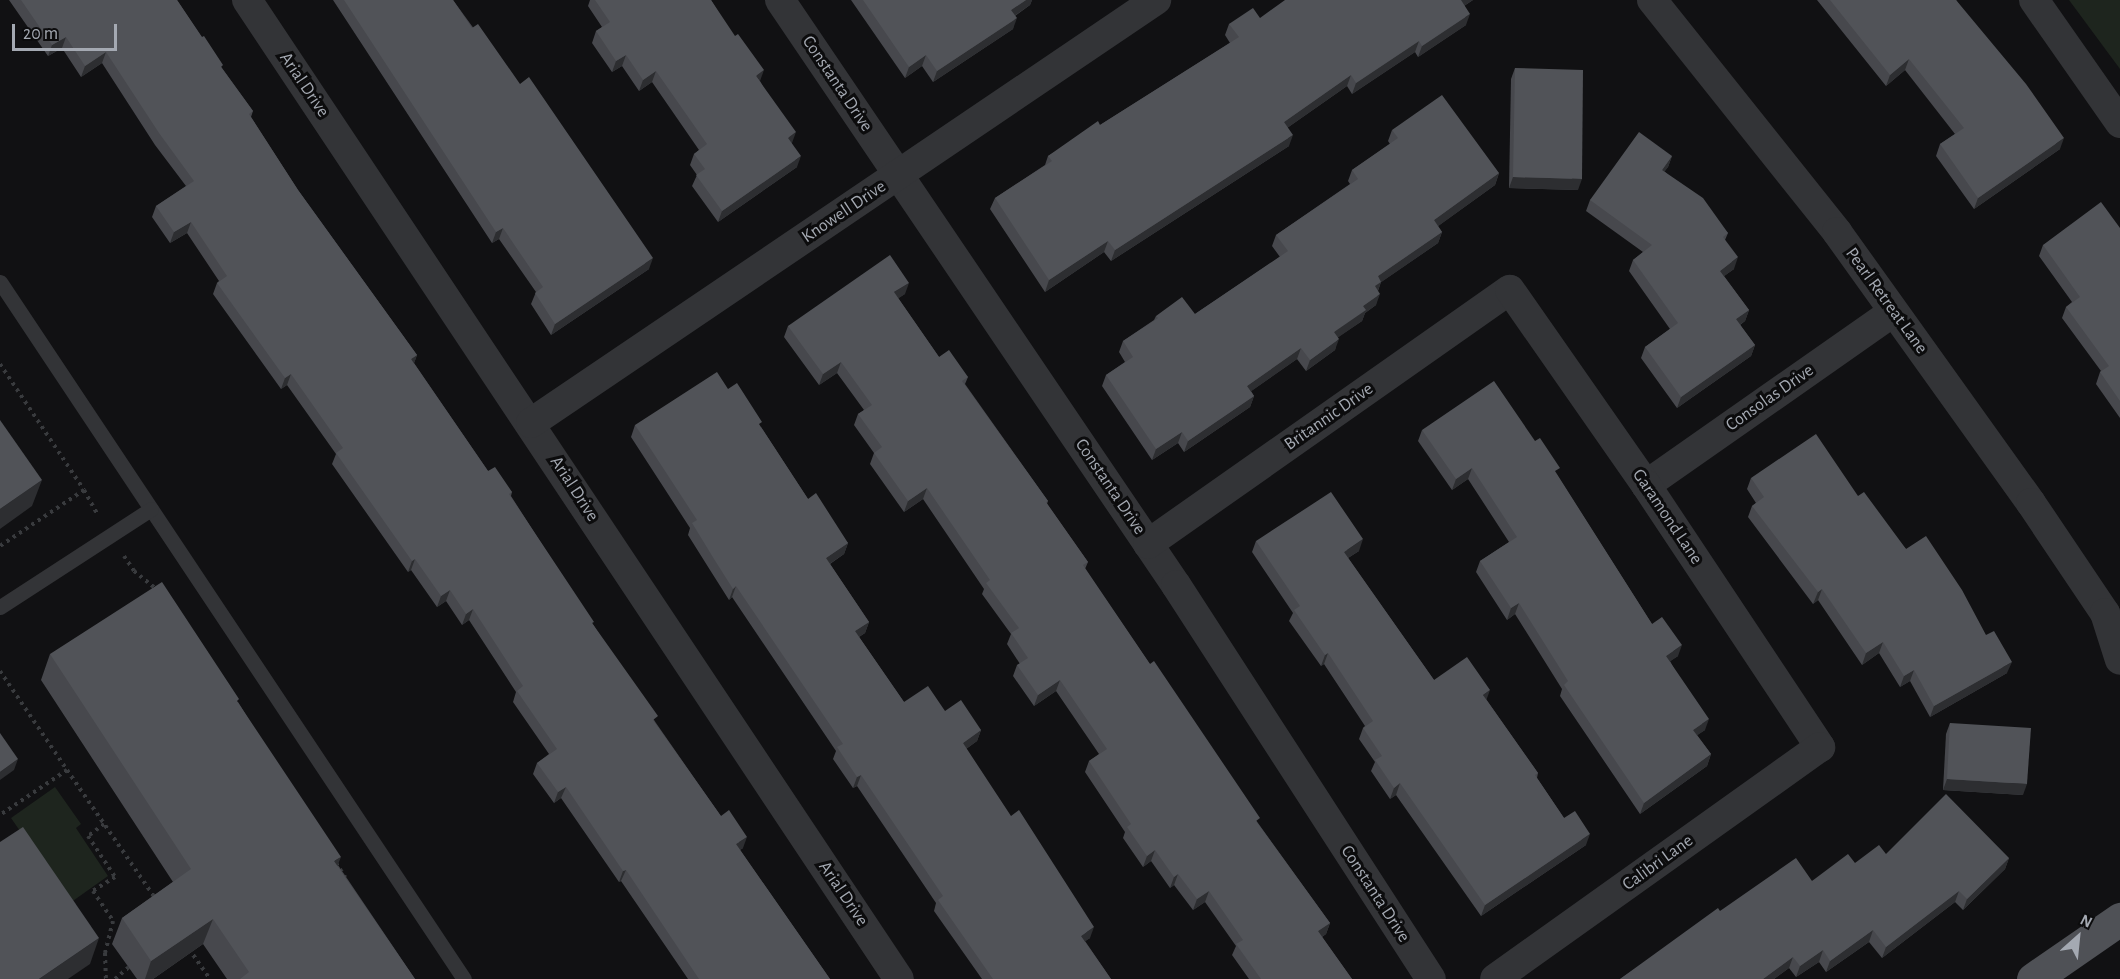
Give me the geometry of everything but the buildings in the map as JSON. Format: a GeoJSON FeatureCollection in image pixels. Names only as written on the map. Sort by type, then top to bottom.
{"type":"FeatureCollection","features":[{"type":"Feature","properties":{"kind":"main road"},"geometry":{"type":"LineString","coordinates":[[2032,979],[2120,919]]}},
{"type":"Feature","properties":{"kind":"street","name":"Arial Drive"},"geometry":{"type":"LineString","coordinates":[[247,0],[531,423],[899,979]]}},
{"type":"Feature","properties":{"kind":"street","name":"Constanta Drive"},"geometry":{"type":"LineString","coordinates":[[780,0],[1148,544],[1431,979]]}},
{"type":"Feature","properties":{"kind":"street","name":"Knowell Drive"},"geometry":{"type":"LineString","coordinates":[[531,423],[1156,0]]}},
{"type":"Feature","properties":{"kind":"street","name":"Pearl Retreat Lane"},"geometry":{"type":"LineString","coordinates":[[1653,0],[1837,232],[2031,503],[2112,618],[2120,660]]}},
{"type":"Feature","properties":{"kind":"street"},"geometry":{"type":"LineString","coordinates":[[2034,0],[2120,123]]}},
{"type":"Feature","properties":{"kind":"street","name":"Britannic Drive"},"geometry":{"type":"LineString","coordinates":[[1148,544],[1510,290]]}},
{"type":"Feature","properties":{"kind":"street","name":"Garamond Lane"},"geometry":{"type":"LineString","coordinates":[[1510,290],[1646,484],[1820,747]]}},
{"type":"Feature","properties":{"kind":"street","name":"Consolas Drive"},"geometry":{"type":"LineString","coordinates":[[1646,484],[1893,312]]}},
{"type":"Feature","properties":{"kind":"street","name":"Calibri Lane"},"geometry":{"type":"LineString","coordinates":[[1495,979],[1820,747]]}},
{"type":"Feature","properties":{"kind":"lane"},"geometry":{"type":"LineString","coordinates":[[0,282],[464,979]]}},
{"type":"Feature","properties":{"kind":"lane"},"geometry":{"type":"LineString","coordinates":[[0,607],[151,509]]}},
{"type":"Feature","properties":{"kind":"path"},"geometry":{"type":"LineString","coordinates":[[0,364],[97,513]]}},
{"type":"Feature","properties":{"kind":"path"},"geometry":{"type":"LineString","coordinates":[[0,546],[84,490]]}},
{"type":"Feature","properties":{"kind":"path"},"geometry":{"type":"LineString","coordinates":[[124,555],[134,571],[153,586],[160,595]]}},
{"type":"Feature","properties":{"kind":"path"},"geometry":{"type":"LineString","coordinates":[[0,671],[157,902]]}},
{"type":"Feature","properties":{"kind":"path"},"geometry":{"type":"LineString","coordinates":[[0,815],[67,770]]}},
{"type":"Feature","properties":{"kind":"path"},"geometry":{"type":"LineString","coordinates":[[104,824],[88,836],[115,877],[93,891],[113,921],[122,926]]}},
{"type":"Feature","properties":{"kind":"path"},"geometry":{"type":"LineString","coordinates":[[335,861],[348,881]]}},
{"type":"Feature","properties":{"kind":"path"},"geometry":{"type":"LineString","coordinates":[[106,979],[105,953],[113,921]]}},
{"type":"Feature","properties":{"kind":"path"},"geometry":{"type":"LineString","coordinates":[[183,940],[210,979]]}},
{"type":"Feature","properties":{"kind":"path"},"geometry":{"type":"LineString","coordinates":[[115,979],[129,968]]}},
{"type":"Feature","properties":{"kind":"shaded area"},"geometry":{"type":"Polygon","coordinates":[[[2069,0],[2120,0],[2120,69],[2069,0]]]}},
{"type":"Feature","properties":{"kind":"shaded area"},"geometry":{"type":"Polygon","coordinates":[[[55,787],[81,824],[76,828],[108,876],[70,903],[11,818],[55,787]]]}}]}
